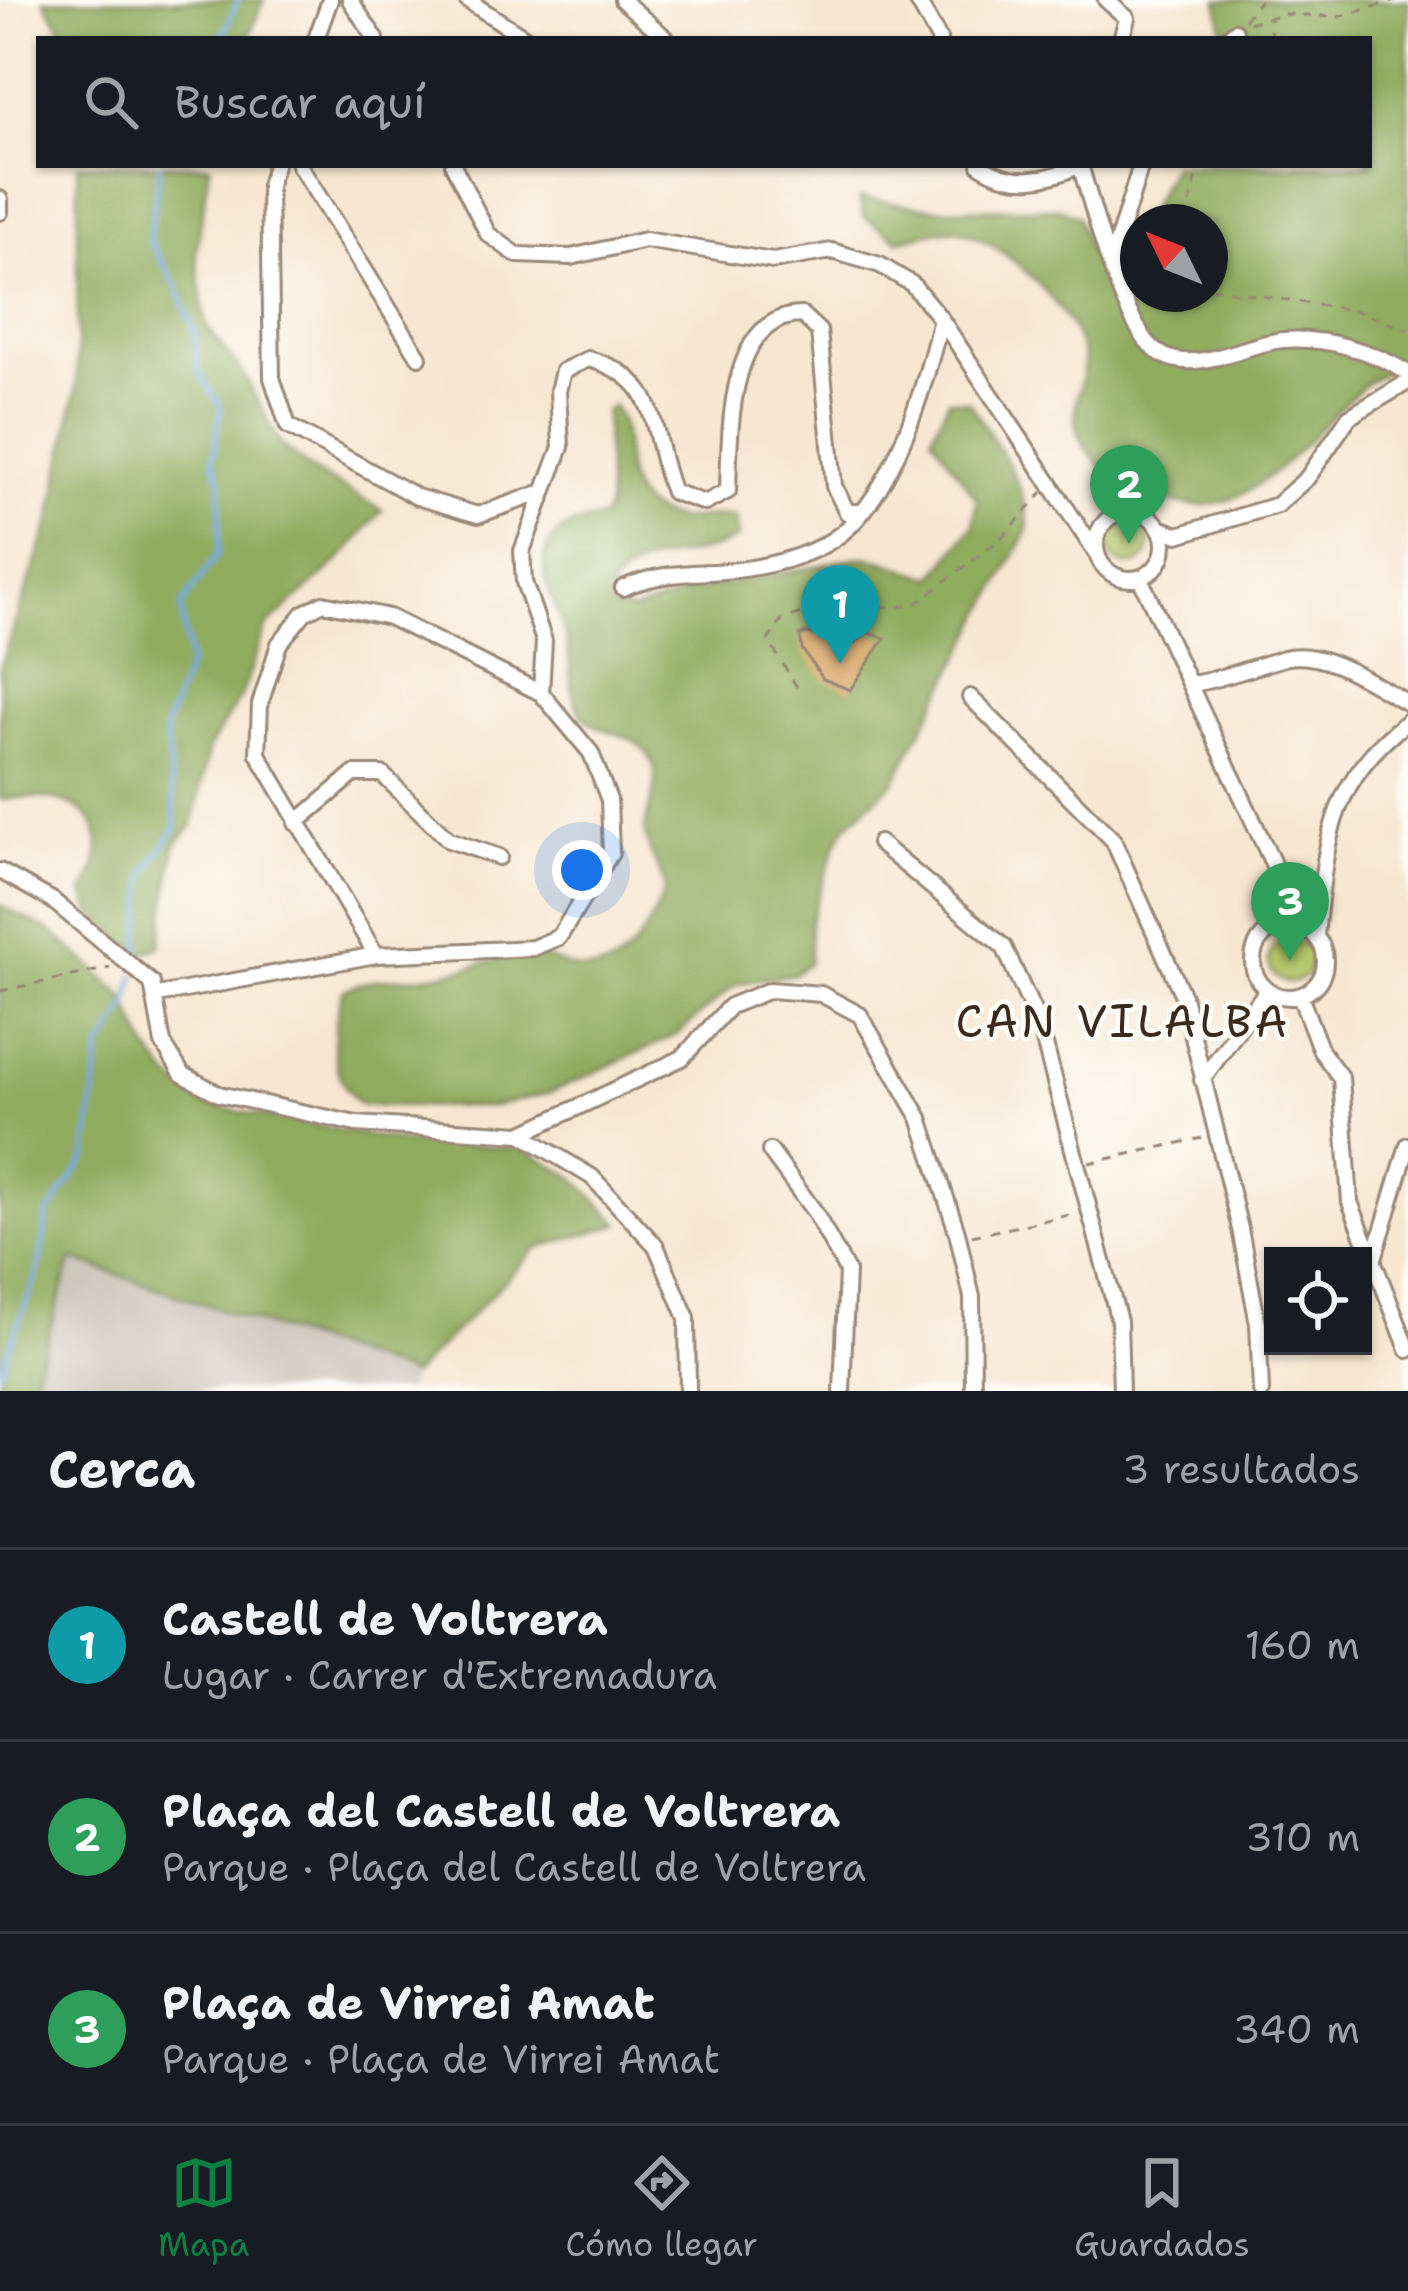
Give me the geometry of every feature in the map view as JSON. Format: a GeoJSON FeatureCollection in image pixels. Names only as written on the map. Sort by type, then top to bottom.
{"type":"FeatureCollection","features":[{"type":"Feature","properties":{"kind":"street"},"geometry":{"type":"LineString","coordinates":[[317,36],[330,0]]}},
{"type":"Feature","properties":{"kind":"street"},"geometry":{"type":"LineString","coordinates":[[350,0],[374,36]]}},
{"type":"Feature","properties":{"kind":"street"},"geometry":{"type":"LineString","coordinates":[[467,0],[522,36]]}},
{"type":"Feature","properties":{"kind":"street"},"geometry":{"type":"LineString","coordinates":[[622,0],[664,36]]}},
{"type":"Feature","properties":{"kind":"street"},"geometry":{"type":"LineString","coordinates":[[916,0],[937,36]]}},
{"type":"Feature","properties":{"kind":"street"},"geometry":{"type":"LineString","coordinates":[[1106,0],[1127,18],[1122,36]]}},
{"type":"Feature","properties":{"kind":"street"},"geometry":{"type":"LineString","coordinates":[[274,168],[269,186],[272,378],[288,426],[417,497],[478,515],[544,493]]}},
{"type":"Feature","properties":{"kind":"street"},"geometry":{"type":"LineString","coordinates":[[301,168],[418,357]]}},
{"type":"Feature","properties":{"kind":"street"},"geometry":{"type":"LineString","coordinates":[[455,168],[488,234],[517,255],[571,257],[645,240],[773,261],[832,251],[880,266],[912,284],[941,319],[1049,488],[1110,573],[1140,578]]}},
{"type":"Feature","properties":{"kind":"street"},"geometry":{"type":"LineString","coordinates":[[985,168],[1003,178],[1028,181],[1070,168]]}},
{"type":"Feature","properties":{"kind":"street"},"geometry":{"type":"LineString","coordinates":[[1081,168],[1111,262],[1144,338],[1181,362],[1284,340],[1349,347],[1408,373]]}},
{"type":"Feature","properties":{"kind":"street"},"geometry":{"type":"LineString","coordinates":[[1111,262],[1140,168]]}},
{"type":"Feature","properties":{"kind":"street"},"geometry":{"type":"LineString","coordinates":[[0,200],[0,212]]}},
{"type":"Feature","properties":{"kind":"street"},"geometry":{"type":"LineString","coordinates":[[541,693],[544,641],[524,582],[522,551],[561,447],[558,391],[563,371],[588,359],[615,366],[649,399],[674,492],[705,503],[728,491],[730,433],[742,363],[762,329],[782,315],[802,315],[819,331],[834,486],[847,512],[862,512]]}},
{"type":"Feature","properties":{"kind":"street"},"geometry":{"type":"LineString","coordinates":[[622,588],[661,574],[712,573],[785,561],[832,540],[862,512],[924,389],[941,319]]}},
{"type":"Feature","properties":{"kind":"street"},"geometry":{"type":"LineString","coordinates":[[1098,556],[1097,534],[1111,517],[1132,511],[1178,535],[1276,505],[1308,477],[1349,417],[1408,382]]}},
{"type":"Feature","properties":{"kind":"street"},"geometry":{"type":"LineString","coordinates":[[1140,578],[1161,557],[1159,528]]}},
{"type":"Feature","properties":{"kind":"street"},"geometry":{"type":"LineString","coordinates":[[1140,578],[1288,896],[1290,924]]}},
{"type":"Feature","properties":{"kind":"street"},"geometry":{"type":"LineString","coordinates":[[158,994],[376,955],[533,948],[559,937],[611,853],[609,800],[590,752],[541,693],[389,617],[323,603],[304,613],[279,644],[260,704],[258,754],[376,955]]}},
{"type":"Feature","properties":{"kind":"street"},"geometry":{"type":"LineString","coordinates":[[1192,684],[1241,676],[1288,657],[1314,658],[1408,703]]}},
{"type":"Feature","properties":{"kind":"street"},"geometry":{"type":"LineString","coordinates":[[970,697],[1113,840],[1184,996],[1255,1305],[1262,1391]]}},
{"type":"Feature","properties":{"kind":"street"},"geometry":{"type":"LineString","coordinates":[[1300,996],[1324,970],[1316,935],[1332,825],[1350,775],[1408,721]]}},
{"type":"Feature","properties":{"kind":"street"},"geometry":{"type":"LineString","coordinates":[[296,823],[354,774],[382,774],[449,840],[499,857]]}},
{"type":"Feature","properties":{"kind":"street"},"geometry":{"type":"LineString","coordinates":[[879,843],[1004,947],[1040,1026],[1119,1321],[1120,1391]]}},
{"type":"Feature","properties":{"kind":"street"},"geometry":{"type":"LineString","coordinates":[[0,871],[52,901],[144,976],[158,994],[163,1043],[182,1074],[219,1094],[356,1124],[521,1134],[592,1177],[656,1246],[686,1318],[688,1391]]}},
{"type":"Feature","properties":{"kind":"street"},"geometry":{"type":"LineString","coordinates":[[1300,996],[1267,990],[1254,971],[1255,949],[1268,931],[1290,924],[1316,935]]}},
{"type":"Feature","properties":{"kind":"street"},"geometry":{"type":"LineString","coordinates":[[521,1134],[682,1058],[730,1006],[770,990],[821,994],[860,1015],[920,1118],[958,1239],[972,1297],[973,1391]]}},
{"type":"Feature","properties":{"kind":"street"},"geometry":{"type":"LineString","coordinates":[[1202,1080],[1267,990]]}},
{"type":"Feature","properties":{"kind":"street"},"geometry":{"type":"LineString","coordinates":[[1300,996],[1321,1052],[1341,1078],[1350,1202],[1366,1247]]}},
{"type":"Feature","properties":{"kind":"street"},"geometry":{"type":"LineString","coordinates":[[1408,1145],[1372,1265],[1408,1349]]}},
{"type":"Feature","properties":{"kind":"street"},"geometry":{"type":"LineString","coordinates":[[770,1151],[814,1211],[847,1271],[842,1391]]}},
{"type":"Feature","properties":{"kind":"path"},"geometry":{"type":"LineString","coordinates":[[1230,35],[1260,0]]}},
{"type":"Feature","properties":{"kind":"path"},"geometry":{"type":"LineString","coordinates":[[1230,35],[1271,18],[1338,17],[1399,0]]}},
{"type":"Feature","properties":{"kind":"path"},"geometry":{"type":"LineString","coordinates":[[1270,36],[1271,18]]}},
{"type":"Feature","properties":{"kind":"path"},"geometry":{"type":"LineString","coordinates":[[1190,204],[1198,168]]}},
{"type":"Feature","properties":{"kind":"path"},"geometry":{"type":"LineString","coordinates":[[1228,291],[1357,311],[1408,330]]}},
{"type":"Feature","properties":{"kind":"path"},"geometry":{"type":"LineString","coordinates":[[796,687],[768,640],[782,620],[822,607],[913,606],[1004,536],[1036,495],[1049,488]]}},
{"type":"Feature","properties":{"kind":"path"},"geometry":{"type":"LineString","coordinates":[[0,991],[129,964]]}},
{"type":"Feature","properties":{"kind":"path"},"geometry":{"type":"LineString","coordinates":[[1081,1166],[1214,1135]]}},
{"type":"Feature","properties":{"kind":"path"},"geometry":{"type":"LineString","coordinates":[[958,1239],[1092,1210]]}},
{"type":"Feature","properties":{"kind":"shaded area"},"geometry":{"type":"Polygon","coordinates":[[[72,1258],[412,1375],[406,1391],[30,1391],[72,1258]]]}},
{"type":"Feature","properties":{"kind":"green space"},"geometry":{"type":"Polygon","coordinates":[[[44,0],[264,0],[249,36],[66,36],[44,0]]]}},
{"type":"Feature","properties":{"kind":"green space"},"geometry":{"type":"Polygon","coordinates":[[[1218,0],[1408,0],[1408,365],[1366,384],[1279,468],[1229,499],[1202,505],[1172,502],[1121,481],[1093,457],[1077,425],[1084,366],[1075,334],[1034,279],[998,249],[953,230],[898,240],[864,217],[859,198],[939,209],[1060,208],[1078,217],[1090,255],[1120,256],[1120,312],[1228,312],[1228,204],[1152,204],[1170,168],[1372,168],[1372,36],[1224,36],[1218,0]]]}},
{"type":"Feature","properties":{"kind":"green space"},"geometry":{"type":"Polygon","coordinates":[[[78,168],[210,168],[196,254],[206,326],[243,373],[281,445],[313,471],[382,510],[343,557],[266,627],[242,694],[209,747],[193,825],[175,845],[160,947],[139,955],[91,912],[84,893],[99,844],[95,827],[84,813],[49,799],[0,800],[0,666],[51,520],[77,384],[78,168]]]}},
{"type":"Feature","properties":{"kind":"green space"},"geometry":{"type":"Polygon","coordinates":[[[949,399],[969,402],[998,447],[1022,496],[1028,530],[894,782],[846,826],[836,844],[810,920],[809,962],[794,974],[736,984],[676,1035],[549,1093],[490,1107],[360,1105],[337,1066],[336,1022],[343,991],[376,980],[433,975],[520,957],[545,958],[577,969],[609,966],[643,935],[665,890],[646,838],[655,779],[650,758],[635,742],[589,721],[577,706],[565,634],[545,578],[546,550],[554,538],[568,527],[603,517],[608,506],[605,411],[613,405],[620,420],[630,484],[650,509],[677,519],[735,517],[738,538],[655,560],[624,574],[611,587],[613,608],[634,611],[693,591],[856,558],[877,559],[935,576],[974,525],[977,499],[932,436],[949,399]]]}},
{"type":"Feature","properties":{"kind":"green space"},"geometry":{"type":"Polygon","coordinates":[[[1129,523],[1144,529],[1150,544],[1144,559],[1129,565],[1114,559],[1108,544],[1114,529],[1129,523]]]}},
{"type":"Feature","properties":{"kind":"green space"},"geometry":{"type":"Polygon","coordinates":[[[0,905],[52,932],[123,995],[147,1047],[171,1079],[204,1105],[405,1142],[524,1149],[574,1177],[620,1224],[537,1248],[412,1375],[72,1259],[30,1391],[0,1391],[0,905]]]}},
{"type":"Feature","properties":{"kind":"green space"},"geometry":{"type":"Polygon","coordinates":[[[1290,940],[1305,946],[1311,961],[1305,976],[1290,982],[1275,976],[1269,961],[1275,946],[1290,940]]]}},
{"type":"Feature","properties":{"kind":"building"},"geometry":{"type":"Polygon","coordinates":[[[868,633],[885,638],[850,690],[823,679],[802,649],[800,635],[855,643],[868,633]]]}},
{"type":"Feature","properties":{"kind":"waterway"},"geometry":{"type":"LineString","coordinates":[[222,36],[238,0]]}},
{"type":"Feature","properties":{"kind":"waterway"},"geometry":{"type":"LineString","coordinates":[[138,964],[146,873],[176,827],[165,729],[189,663],[181,607],[219,552],[221,481],[213,460],[221,407],[199,373],[194,331],[177,286],[149,240],[160,168]]}},
{"type":"Feature","properties":{"kind":"waterway"},"geometry":{"type":"LineString","coordinates":[[0,1371],[38,1272],[48,1214],[86,1158],[100,1051],[127,1007],[135,975]]}},
{"type":"Feature","properties":{"kind":"place","name":"Plaça del Castell de Voltrera"},"geometry":{"type":"Point","coordinates":[1129,544]}},
{"type":"Feature","properties":{"kind":"place","name":"Castell de Voltrera"},"geometry":{"type":"Point","coordinates":[840,664]}},
{"type":"Feature","properties":{"kind":"place","name":"Plaça de Virrei Amat"},"geometry":{"type":"Point","coordinates":[1290,961]}},
{"type":"Feature","properties":{"kind":"district","name":"CAN VILALBA"},"geometry":{"type":"Point","coordinates":[1123,1021]}}]}
